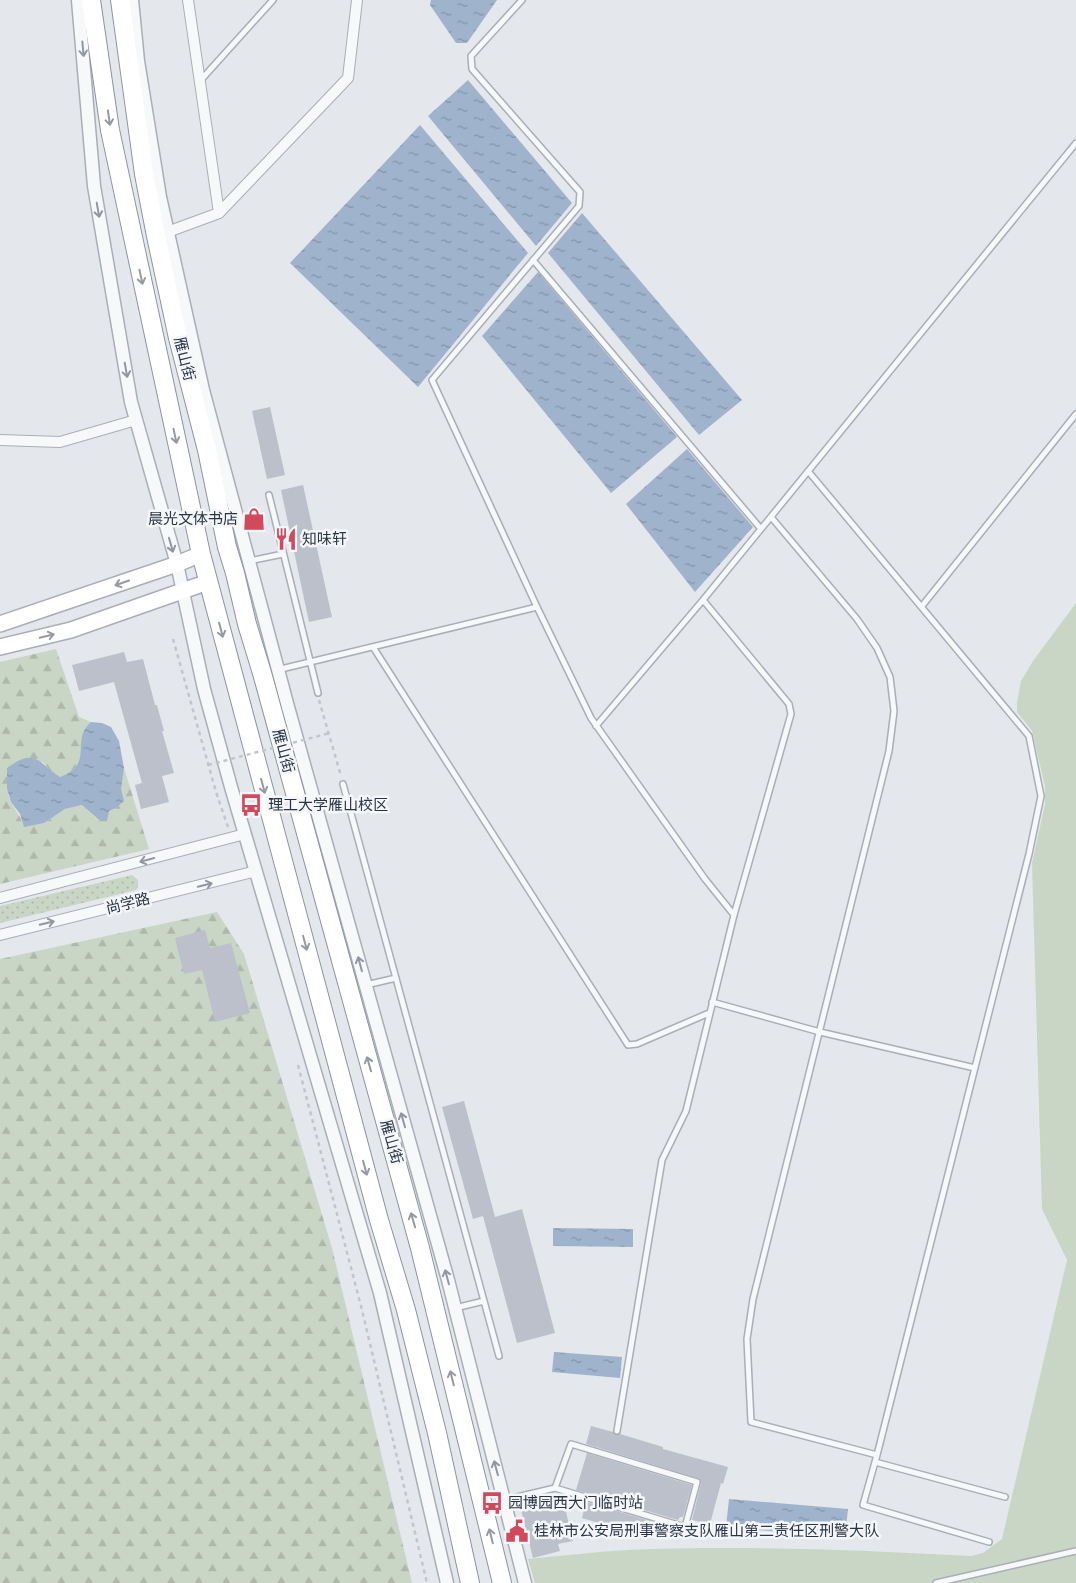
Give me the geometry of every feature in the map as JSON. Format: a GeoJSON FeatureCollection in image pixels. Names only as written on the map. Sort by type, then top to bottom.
{"type":"FeatureCollection","features":[{"type":"Feature","properties":{"kind":"highway","name":"雁山街"},"geometry":{"type":"LineString","coordinates":[[92,0],[110,130],[201,554],[377,1211],[406,1310],[437,1434],[470,1583]]}},
{"type":"Feature","properties":{"kind":"highway","name":"雁山街"},"geometry":{"type":"LineString","coordinates":[[120,0],[144,174],[162,234],[178,338],[207,450],[227,547],[247,624],[270,671],[420,1248],[502,1583]]}},
{"type":"Feature","properties":{"kind":"main road"},"geometry":{"type":"LineString","coordinates":[[0,624],[201,554]]}},
{"type":"Feature","properties":{"kind":"main road"},"geometry":{"type":"LineString","coordinates":[[0,648],[71,630],[208,582]]}},
{"type":"Feature","properties":{"kind":"street"},"geometry":{"type":"LineString","coordinates":[[78,0],[94,186],[131,402],[183,591],[204,689],[380,1293],[447,1583]]}},
{"type":"Feature","properties":{"kind":"street"},"geometry":{"type":"LineString","coordinates":[[132,0],[140,70],[160,197],[162,234],[249,562],[270,671],[366,985],[454,1308],[525,1583]]}},
{"type":"Feature","properties":{"kind":"street"},"geometry":{"type":"LineString","coordinates":[[188,0],[219,213]]}},
{"type":"Feature","properties":{"kind":"street"},"geometry":{"type":"LineString","coordinates":[[162,234],[219,213],[348,78],[357,0]]}},
{"type":"Feature","properties":{"kind":"street"},"geometry":{"type":"LineString","coordinates":[[0,440],[60,442],[136,420]]}},
{"type":"Feature","properties":{"kind":"street"},"geometry":{"type":"LineString","coordinates":[[0,898],[245,834]]}},
{"type":"Feature","properties":{"kind":"street","name":"尚学路"},"geometry":{"type":"LineString","coordinates":[[0,935],[256,872]]}},
{"type":"Feature","properties":{"kind":"lane"},"geometry":{"type":"LineString","coordinates":[[200,81],[273,0]]}},
{"type":"Feature","properties":{"kind":"lane"},"geometry":{"type":"LineString","coordinates":[[522,0],[470,56],[472,69],[580,192],[579,206],[432,380],[537,607],[591,718],[705,879],[734,915]]}},
{"type":"Feature","properties":{"kind":"lane"},"geometry":{"type":"LineString","coordinates":[[596,726],[704,600],[1076,143]]}},
{"type":"Feature","properties":{"kind":"lane"},"geometry":{"type":"LineString","coordinates":[[533,260],[761,530]]}},
{"type":"Feature","properties":{"kind":"lane"},"geometry":{"type":"LineString","coordinates":[[922,606],[1076,414]]}},
{"type":"Feature","properties":{"kind":"lane"},"geometry":{"type":"LineString","coordinates":[[808,471],[1030,736],[1041,796],[1030,854],[863,1504],[989,1542]]}},
{"type":"Feature","properties":{"kind":"lane"},"geometry":{"type":"LineString","coordinates":[[268,495],[318,693]]}},
{"type":"Feature","properties":{"kind":"lane"},"geometry":{"type":"LineString","coordinates":[[771,517],[857,619],[877,648],[890,677],[894,711],[889,752],[753,1299],[747,1339],[751,1422],[877,1455]]}},
{"type":"Feature","properties":{"kind":"lane"},"geometry":{"type":"LineString","coordinates":[[249,562],[283,554]]}},
{"type":"Feature","properties":{"kind":"lane"},"geometry":{"type":"LineString","coordinates":[[617,1431],[662,1160],[686,1111],[734,915],[791,714],[789,704],[704,600]]}},
{"type":"Feature","properties":{"kind":"lane"},"geometry":{"type":"LineString","coordinates":[[270,671],[537,607]]}},
{"type":"Feature","properties":{"kind":"lane"},"geometry":{"type":"LineString","coordinates":[[373,647],[628,1045],[637,1044],[709,1013]]}},
{"type":"Feature","properties":{"kind":"lane"},"geometry":{"type":"LineString","coordinates":[[343,784],[499,1356]]}},
{"type":"Feature","properties":{"kind":"lane"},"geometry":{"type":"LineString","coordinates":[[366,985],[396,978]]}},
{"type":"Feature","properties":{"kind":"lane"},"geometry":{"type":"LineString","coordinates":[[712,1002],[820,1032],[975,1068]]}},
{"type":"Feature","properties":{"kind":"lane"},"geometry":{"type":"LineString","coordinates":[[454,1308],[484,1301]]}},
{"type":"Feature","properties":{"kind":"lane"},"geometry":{"type":"LineString","coordinates":[[504,1500],[556,1488],[685,1527],[697,1482],[570,1444],[556,1488]]}},
{"type":"Feature","properties":{"kind":"lane"},"geometry":{"type":"LineString","coordinates":[[875,1462],[1005,1497]]}},
{"type":"Feature","properties":{"kind":"lane"},"geometry":{"type":"LineString","coordinates":[[936,1583],[1076,1551]]}},
{"type":"Feature","properties":{"kind":"path"},"geometry":{"type":"LineString","coordinates":[[173,639],[208,765],[231,838]]}},
{"type":"Feature","properties":{"kind":"path"},"geometry":{"type":"LineString","coordinates":[[318,693],[343,784]]}},
{"type":"Feature","properties":{"kind":"path"},"geometry":{"type":"LineString","coordinates":[[208,765],[330,733]]}},
{"type":"Feature","properties":{"kind":"path"},"geometry":{"type":"LineString","coordinates":[[296,1057],[361,1306],[427,1583]]}},
{"type":"Feature","properties":{"kind":"green space"},"geometry":{"type":"Polygon","coordinates":[[[1076,603],[1076,1583],[535,1583],[528,1559],[627,1550],[713,1548],[842,1550],[971,1556],[983,1553],[1002,1539],[1067,1260],[1042,1209],[1032,863],[1045,804],[1045,786],[1032,731],[1017,712],[1017,702],[1021,681],[1033,661],[1076,603]]]}},
{"type":"Feature","properties":{"kind":"green space"},"geometry":{"type":"Polygon","coordinates":[[[56,649],[79,717],[91,722],[85,729],[82,737],[80,758],[77,765],[71,771],[60,777],[43,762],[7,768],[9,798],[23,824],[44,823],[65,809],[82,805],[99,821],[109,811],[116,808],[124,768],[149,849],[0,884],[0,662],[56,649]]]}},
{"type":"Feature","properties":{"kind":"green space"},"geometry":{"type":"Polygon","coordinates":[[[132,875],[138,880],[136,890],[0,923],[0,906],[132,875]]]}},
{"type":"Feature","properties":{"kind":"green space"},"geometry":{"type":"Polygon","coordinates":[[[217,912],[244,954],[332,1248],[412,1583],[0,1583],[0,959],[217,912]]]}},
{"type":"Feature","properties":{"kind":"water"},"geometry":{"type":"Polygon","coordinates":[[[431,0],[497,0],[467,43],[456,43],[430,5],[431,0]]]}},
{"type":"Feature","properties":{"kind":"water"},"geometry":{"type":"Polygon","coordinates":[[[468,80],[572,203],[536,246],[428,116],[468,80]]]}},
{"type":"Feature","properties":{"kind":"water"},"geometry":{"type":"Polygon","coordinates":[[[420,125],[528,253],[418,387],[290,263],[420,125]]]}},
{"type":"Feature","properties":{"kind":"water"},"geometry":{"type":"Polygon","coordinates":[[[582,213],[742,400],[699,435],[548,253],[582,213]]]}},
{"type":"Feature","properties":{"kind":"water"},"geometry":{"type":"Polygon","coordinates":[[[538,272],[677,437],[611,493],[482,336],[538,272]]]}},
{"type":"Feature","properties":{"kind":"water"},"geometry":{"type":"Polygon","coordinates":[[[687,449],[753,527],[695,592],[626,504],[687,449]]]}},
{"type":"Feature","properties":{"kind":"water"},"geometry":{"type":"Polygon","coordinates":[[[91,722],[102,723],[111,727],[119,741],[124,768],[121,789],[124,801],[109,811],[107,821],[100,821],[82,805],[65,809],[44,823],[24,827],[20,814],[11,802],[7,789],[7,768],[16,762],[30,758],[41,762],[60,777],[71,771],[77,765],[80,758],[82,737],[85,729],[91,722]]]}},
{"type":"Feature","properties":{"kind":"water"},"geometry":{"type":"Polygon","coordinates":[[[553,1228],[633,1229],[633,1247],[553,1246],[553,1228]]]}},
{"type":"Feature","properties":{"kind":"water"},"geometry":{"type":"Polygon","coordinates":[[[554,1352],[622,1357],[620,1378],[552,1372],[554,1352]]]}},
{"type":"Feature","properties":{"kind":"water"},"geometry":{"type":"Polygon","coordinates":[[[729,1499],[848,1509],[845,1538],[726,1527],[729,1499]]]}},
{"type":"Feature","properties":{"kind":"building"},"geometry":{"type":"Polygon","coordinates":[[[270,407],[285,475],[267,479],[252,411],[270,407]]]}},
{"type":"Feature","properties":{"kind":"building"},"geometry":{"type":"Polygon","coordinates":[[[303,485],[332,617],[309,622],[281,490],[303,485]]]}},
{"type":"Feature","properties":{"kind":"building"},"geometry":{"type":"Polygon","coordinates":[[[124,652],[127,662],[143,659],[174,773],[162,776],[169,802],[141,809],[135,785],[142,783],[114,682],[79,691],[72,665],[124,652]]]}},
{"type":"Feature","properties":{"kind":"building"},"geometry":{"type":"Polygon","coordinates":[[[205,930],[210,948],[231,943],[250,1013],[215,1022],[202,970],[184,974],[175,938],[205,930]]]}},
{"type":"Feature","properties":{"kind":"building"},"geometry":{"type":"Polygon","coordinates":[[[464,1101],[495,1217],[522,1209],[555,1333],[517,1343],[483,1216],[473,1219],[442,1107],[464,1101]]]}},
{"type":"Feature","properties":{"kind":"building"},"geometry":{"type":"Polygon","coordinates":[[[591,1426],[728,1467],[723,1484],[721,1483],[710,1524],[692,1520],[701,1483],[700,1479],[586,1444],[591,1426]]]}},
{"type":"Feature","properties":{"kind":"building"},"geometry":{"type":"Polygon","coordinates":[[[587,1453],[692,1485],[683,1517],[680,1517],[678,1520],[576,1490],[587,1453]]]}},
{"type":"Feature","properties":{"kind":"building"},"geometry":{"type":"Polygon","coordinates":[[[546,1495],[547,1498],[562,1495],[573,1541],[558,1544],[560,1551],[533,1558],[519,1501],[546,1495]]]}},
{"type":"Feature","properties":{"kind":"building"},"geometry":{"type":"Polygon","coordinates":[[[586,1502],[650,1521],[646,1537],[582,1518],[586,1502]]]}},
{"type":"Feature","properties":{"kind":"place","name":"晨光文体书店"},"geometry":{"type":"Point","coordinates":[254,519]}},
{"type":"Feature","properties":{"kind":"place","name":"知味轩"},"geometry":{"type":"Point","coordinates":[286,539]}},
{"type":"Feature","properties":{"kind":"place","name":"理工大学雁山校区"},"geometry":{"type":"Point","coordinates":[251,805]}},
{"type":"Feature","properties":{"kind":"place","name":"园博园西大门临时站"},"geometry":{"type":"Point","coordinates":[492,1503]}},
{"type":"Feature","properties":{"kind":"place","name":"桂林市公安局刑事警察支队雁山第二责任区刑警大队"},"geometry":{"type":"Point","coordinates":[517,1531]}}]}
